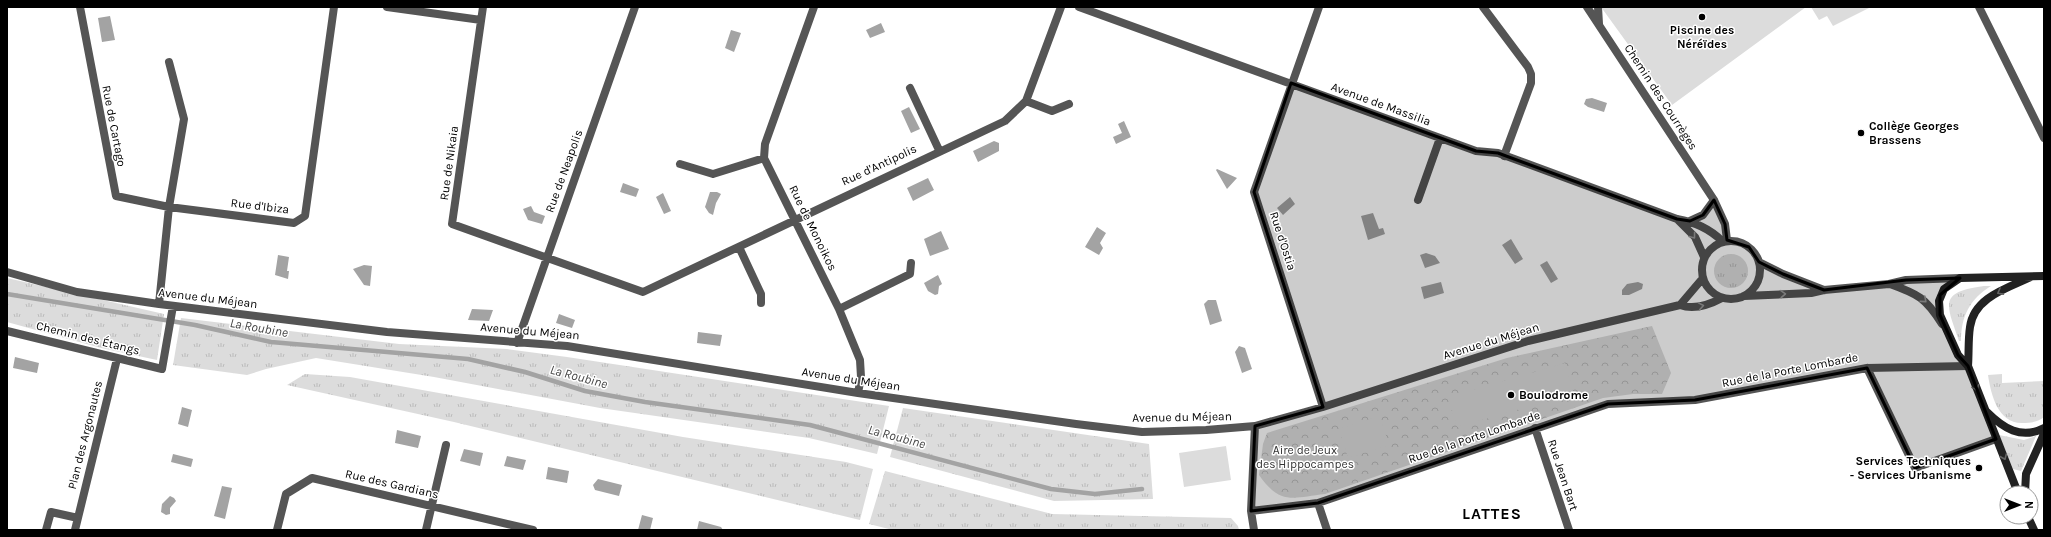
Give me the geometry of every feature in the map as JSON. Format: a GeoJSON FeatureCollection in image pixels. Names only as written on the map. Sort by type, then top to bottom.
{"type":"FeatureCollection","features":[{"type":"Feature","properties":{"kind":"street","name":"Rue de Cartago"},"geometry":{"type":"LineString","coordinates":[[80,7],[116,196],[169,207]]}},
{"type":"Feature","properties":{"kind":"street","name":"Rue d'Ibiza"},"geometry":{"type":"LineString","coordinates":[[169,207],[294,223],[305,216],[334,7]]}},
{"type":"Feature","properties":{"kind":"street"},"geometry":{"type":"LineString","coordinates":[[387,7],[481,20]]}},
{"type":"Feature","properties":{"kind":"street","name":"Rue de Nikaia"},"geometry":{"type":"LineString","coordinates":[[483,7],[452,224],[546,258]]}},
{"type":"Feature","properties":{"kind":"street","name":"Rue de Neapolis"},"geometry":{"type":"LineString","coordinates":[[517,343],[635,7]]}},
{"type":"Feature","properties":{"kind":"street"},"geometry":{"type":"LineString","coordinates":[[680,164],[713,174],[764,158],[765,144],[814,7]]}},
{"type":"Feature","properties":{"kind":"street","name":"Rue d'Antipolis"},"geometry":{"type":"LineString","coordinates":[[546,258],[643,292],[739,247],[795,218],[1005,120],[1026,101],[1061,7]]}},
{"type":"Feature","properties":{"kind":"street","name":"Avenue de Massilia"},"geometry":{"type":"LineString","coordinates":[[1079,7],[1476,151],[1498,153],[1677,219],[1690,221],[1710,230],[1725,241]]}},
{"type":"Feature","properties":{"kind":"street","name":"Rue d'Ostia"},"geometry":{"type":"LineString","coordinates":[[1319,7],[1291,83],[1254,192],[1323,406]]}},
{"type":"Feature","properties":{"kind":"street"},"geometry":{"type":"LineString","coordinates":[[1483,7],[1528,67],[1531,74],[1531,83],[1504,156]]}},
{"type":"Feature","properties":{"kind":"street","name":"Chemin des Courrèges"},"geometry":{"type":"LineString","coordinates":[[1587,7],[1714,200],[1725,224],[1725,241]]}},
{"type":"Feature","properties":{"kind":"street"},"geometry":{"type":"LineString","coordinates":[[1598,7],[1599,25]]}},
{"type":"Feature","properties":{"kind":"street"},"geometry":{"type":"LineString","coordinates":[[1979,7],[2044,138]]}},
{"type":"Feature","properties":{"kind":"street"},"geometry":{"type":"LineString","coordinates":[[159,304],[169,207],[184,119],[169,62]]}},
{"type":"Feature","properties":{"kind":"street"},"geometry":{"type":"LineString","coordinates":[[910,88],[939,150]]}},
{"type":"Feature","properties":{"kind":"street"},"geometry":{"type":"LineString","coordinates":[[1026,101],[1052,111],[1069,104]]}},
{"type":"Feature","properties":{"kind":"street"},"geometry":{"type":"LineString","coordinates":[[1418,200],[1440,138]]}},
{"type":"Feature","properties":{"kind":"street","name":"Rue de Monoikos"},"geometry":{"type":"LineString","coordinates":[[764,158],[839,309],[860,360],[861,378],[858,393]]}},
{"type":"Feature","properties":{"kind":"street"},"geometry":{"type":"LineString","coordinates":[[1690,221],[1702,215],[1714,200]]}},
{"type":"Feature","properties":{"kind":"street","name":"Avenue de Massilia"},"geometry":{"type":"LineString","coordinates":[[1677,219],[1695,237],[1704,258]]}},
{"type":"Feature","properties":{"kind":"street"},"geometry":{"type":"LineString","coordinates":[[1744,296],[1752,290],[1758,282],[1760,272],[1759,262],[1749,247],[1741,242],[1725,241],[1714,246],[1704,258],[1702,264],[1703,278],[1707,287],[1713,294],[1729,299],[1744,296],[1811,293],[1824,290],[1889,284],[1906,280],[2040,276]]}},
{"type":"Feature","properties":{"kind":"street"},"geometry":{"type":"LineString","coordinates":[[739,247],[761,294],[761,303]]}},
{"type":"Feature","properties":{"kind":"street"},"geometry":{"type":"LineString","coordinates":[[1759,262],[1783,274],[1824,290]]}},
{"type":"Feature","properties":{"kind":"street"},"geometry":{"type":"LineString","coordinates":[[839,309],[910,274],[911,263]]}},
{"type":"Feature","properties":{"kind":"street","name":"Avenue du Méjean"},"geometry":{"type":"LineString","coordinates":[[7,272],[77,292],[159,304],[387,332],[567,346],[858,393],[1142,432],[1206,430],[1255,426],[1528,341],[1680,305],[1688,308],[1711,304],[1722,298]]}},
{"type":"Feature","properties":{"kind":"street"},"geometry":{"type":"LineString","coordinates":[[2015,485],[1968,366],[1970,325],[1979,304],[2003,290],[2040,276]]}},
{"type":"Feature","properties":{"kind":"street"},"geometry":{"type":"LineString","coordinates":[[1680,305],[1686,295],[1703,278]]}},
{"type":"Feature","properties":{"kind":"street"},"geometry":{"type":"LineString","coordinates":[[1948,336],[1940,315],[1940,295],[1950,284],[1960,278]]}},
{"type":"Feature","properties":{"kind":"street"},"geometry":{"type":"LineString","coordinates":[[1889,284],[1920,296],[1931,307],[1958,356],[1968,366]]}},
{"type":"Feature","properties":{"kind":"street","name":"Chemin des Étangs"},"geometry":{"type":"LineString","coordinates":[[7,331],[117,359],[162,368],[174,306]]}},
{"type":"Feature","properties":{"kind":"street","name":"Plan des Argonautes"},"geometry":{"type":"LineString","coordinates":[[74,530],[117,359]]}},
{"type":"Feature","properties":{"kind":"street","name":"Rue de la Porte Lombarde"},"geometry":{"type":"LineString","coordinates":[[1251,511],[1318,503],[1608,404],[1695,400],[1867,368],[1968,366]]}},
{"type":"Feature","properties":{"kind":"street"},"geometry":{"type":"LineString","coordinates":[[1867,368],[1915,468],[1996,439]]}},
{"type":"Feature","properties":{"kind":"street"},"geometry":{"type":"LineString","coordinates":[[1984,409],[1999,424],[2011,431],[2026,434],[2044,428]]}},
{"type":"Feature","properties":{"kind":"street"},"geometry":{"type":"LineString","coordinates":[[1254,530],[1251,511],[1255,426]]}},
{"type":"Feature","properties":{"kind":"street","name":"Rue Jean Bart"},"geometry":{"type":"LineString","coordinates":[[1535,428],[1569,530]]}},
{"type":"Feature","properties":{"kind":"street"},"geometry":{"type":"LineString","coordinates":[[2025,485],[2026,474],[2044,434]]}},
{"type":"Feature","properties":{"kind":"street"},"geometry":{"type":"LineString","coordinates":[[426,530],[446,445]]}},
{"type":"Feature","properties":{"kind":"street","name":"Rue des Gardians"},"geometry":{"type":"LineString","coordinates":[[277,530],[286,494],[312,478],[533,530]]}},
{"type":"Feature","properties":{"kind":"street"},"geometry":{"type":"LineString","coordinates":[[1318,503],[1327,530]]}},
{"type":"Feature","properties":{"kind":"street"},"geometry":{"type":"LineString","coordinates":[[46,530],[51,512],[78,518]]}},
{"type":"Feature","properties":{"kind":"highlighted area"},"geometry":{"type":"Polygon","coordinates":[[[1291,83],[1476,151],[1498,153],[1677,219],[1690,221],[1703,215],[1714,200],[1725,224],[1727,240],[1749,247],[1759,262],[1783,274],[1824,290],[1906,280],[1960,278],[1940,295],[1940,315],[1958,355],[1968,366],[1996,439],[1915,468],[1867,368],[1695,400],[1608,404],[1318,503],[1251,511],[1255,426],[1323,407],[1254,192],[1291,83]]]}},
{"type":"Feature","properties":{"kind":"green space"},"geometry":{"type":"Polygon","coordinates":[[[1601,7],[1806,7],[1672,105],[1601,7]]]}},
{"type":"Feature","properties":{"kind":"green space"},"geometry":{"type":"Polygon","coordinates":[[[1811,7],[1871,7],[1833,26],[1827,16],[1819,20],[1811,7]]]}},
{"type":"Feature","properties":{"kind":"green space"},"geometry":{"type":"Polygon","coordinates":[[[1731,254],[1743,259],[1748,271],[1743,283],[1731,288],[1719,283],[1714,271],[1719,259],[1731,254]]]}},
{"type":"Feature","properties":{"kind":"green space"},"geometry":{"type":"Polygon","coordinates":[[[7,278],[164,314],[157,360],[101,348],[7,322],[7,278]]]}},
{"type":"Feature","properties":{"kind":"green space"},"geometry":{"type":"Polygon","coordinates":[[[1984,286],[1991,286],[1977,297],[1968,309],[1961,332],[1961,341],[1959,341],[1951,318],[1949,302],[1952,297],[1959,292],[1984,286]]]}},
{"type":"Feature","properties":{"kind":"green space"},"geometry":{"type":"Polygon","coordinates":[[[181,318],[399,344],[507,349],[889,406],[877,454],[809,438],[600,408],[434,377],[316,358],[266,369],[247,375],[173,365],[181,318]]]}},
{"type":"Feature","properties":{"kind":"green space","name":"Aire de Jeux des Hippocampes"},"geometry":{"type":"Polygon","coordinates":[[[1652,326],[1671,373],[1662,394],[1633,394],[1603,398],[1325,494],[1295,498],[1280,495],[1267,485],[1259,475],[1263,444],[1267,433],[1507,358],[1652,326]]]}},
{"type":"Feature","properties":{"kind":"green space","name":"Boulodrome"},"geometry":{"type":"Polygon","coordinates":[[[1565,363],[1574,394],[1457,427],[1448,397],[1565,363]]]}},
{"type":"Feature","properties":{"kind":"green space"},"geometry":{"type":"Polygon","coordinates":[[[305,374],[350,377],[683,437],[846,462],[873,469],[860,520],[454,422],[287,385],[305,374]]]}},
{"type":"Feature","properties":{"kind":"green space"},"geometry":{"type":"Polygon","coordinates":[[[2002,374],[2002,383],[2044,381],[2044,417],[2034,422],[2023,423],[2014,422],[2007,419],[2002,414],[1997,407],[1991,391],[1988,375],[2002,374]]]}},
{"type":"Feature","properties":{"kind":"green space"},"geometry":{"type":"Polygon","coordinates":[[[903,408],[1149,444],[1153,499],[1054,501],[890,457],[903,408]]]}},
{"type":"Feature","properties":{"kind":"green space"},"geometry":{"type":"Polygon","coordinates":[[[1380,416],[1389,445],[1348,458],[1339,429],[1380,416]]]}},
{"type":"Feature","properties":{"kind":"green space"},"geometry":{"type":"Polygon","coordinates":[[[1999,435],[2024,440],[2036,436],[2021,471],[2013,469],[1999,435]]]}},
{"type":"Feature","properties":{"kind":"green space"},"geometry":{"type":"Polygon","coordinates":[[[1226,446],[1231,480],[1184,487],[1179,453],[1226,446]]]}},
{"type":"Feature","properties":{"kind":"green space"},"geometry":{"type":"Polygon","coordinates":[[[885,471],[1052,514],[1231,518],[1238,526],[1239,530],[893,530],[869,524],[885,471]]]}},
{"type":"Feature","properties":{"kind":"shaded area"},"geometry":{"type":"Polygon","coordinates":[[[110,16],[115,40],[102,42],[98,18],[110,16]]]}},
{"type":"Feature","properties":{"kind":"shaded area"},"geometry":{"type":"Polygon","coordinates":[[[881,23],[885,32],[870,38],[866,30],[881,23]]]}},
{"type":"Feature","properties":{"kind":"shaded area"},"geometry":{"type":"Polygon","coordinates":[[[731,30],[741,33],[734,52],[725,48],[731,30]]]}},
{"type":"Feature","properties":{"kind":"shaded area"},"geometry":{"type":"Polygon","coordinates":[[[1592,98],[1607,103],[1604,112],[1588,107],[1584,104],[1586,99],[1592,98]]]}},
{"type":"Feature","properties":{"kind":"shaded area"},"geometry":{"type":"Polygon","coordinates":[[[909,107],[920,129],[911,133],[901,111],[909,107]]]}},
{"type":"Feature","properties":{"kind":"shaded area"},"geometry":{"type":"Polygon","coordinates":[[[1124,121],[1131,137],[1116,144],[1113,137],[1122,133],[1118,124],[1124,121]]]}},
{"type":"Feature","properties":{"kind":"shaded area"},"geometry":{"type":"Polygon","coordinates":[[[994,141],[999,143],[999,151],[978,162],[973,151],[994,141]]]}},
{"type":"Feature","properties":{"kind":"shaded area"},"geometry":{"type":"Polygon","coordinates":[[[1217,169],[1237,178],[1227,189],[1216,170],[1217,169]]]}},
{"type":"Feature","properties":{"kind":"shaded area"},"geometry":{"type":"Polygon","coordinates":[[[928,178],[934,190],[913,201],[907,188],[928,178]]]}},
{"type":"Feature","properties":{"kind":"shaded area"},"geometry":{"type":"Polygon","coordinates":[[[623,183],[639,189],[636,197],[620,192],[623,183]]]}},
{"type":"Feature","properties":{"kind":"shaded area"},"geometry":{"type":"Polygon","coordinates":[[[710,192],[717,192],[721,194],[716,203],[713,215],[709,213],[705,207],[710,192]]]}},
{"type":"Feature","properties":{"kind":"shaded area"},"geometry":{"type":"Polygon","coordinates":[[[663,193],[671,211],[664,214],[656,197],[663,193]]]}},
{"type":"Feature","properties":{"kind":"shaded area"},"geometry":{"type":"Polygon","coordinates":[[[1290,197],[1295,204],[1283,215],[1277,208],[1290,197]]]}},
{"type":"Feature","properties":{"kind":"shaded area"},"geometry":{"type":"Polygon","coordinates":[[[531,206],[534,212],[545,216],[542,224],[528,220],[523,209],[531,206]]]}},
{"type":"Feature","properties":{"kind":"shaded area"},"geometry":{"type":"Polygon","coordinates":[[[1373,213],[1379,229],[1383,228],[1385,234],[1368,240],[1361,216],[1373,213]]]}},
{"type":"Feature","properties":{"kind":"shaded area"},"geometry":{"type":"Polygon","coordinates":[[[1097,227],[1106,233],[1100,243],[1103,248],[1099,255],[1085,247],[1097,227]]]}},
{"type":"Feature","properties":{"kind":"shaded area"},"geometry":{"type":"Polygon","coordinates":[[[941,231],[949,249],[930,256],[924,239],[941,231]]]}},
{"type":"Feature","properties":{"kind":"shaded area"},"geometry":{"type":"Polygon","coordinates":[[[1511,239],[1523,259],[1515,264],[1502,245],[1511,239]]]}},
{"type":"Feature","properties":{"kind":"shaded area"},"geometry":{"type":"Polygon","coordinates":[[[1426,253],[1435,256],[1440,263],[1425,268],[1420,255],[1426,253]]]}},
{"type":"Feature","properties":{"kind":"shaded area"},"geometry":{"type":"Polygon","coordinates":[[[278,255],[289,257],[287,271],[289,271],[288,279],[275,275],[278,255]]]}},
{"type":"Feature","properties":{"kind":"shaded area"},"geometry":{"type":"Polygon","coordinates":[[[1547,261],[1558,279],[1551,283],[1540,265],[1547,261]]]}},
{"type":"Feature","properties":{"kind":"shaded area"},"geometry":{"type":"Polygon","coordinates":[[[364,265],[372,266],[370,286],[364,285],[353,269],[364,265]]]}},
{"type":"Feature","properties":{"kind":"shaded area"},"geometry":{"type":"Polygon","coordinates":[[[938,275],[942,284],[939,286],[938,294],[935,295],[928,291],[924,283],[938,275]]]}},
{"type":"Feature","properties":{"kind":"shaded area"},"geometry":{"type":"Polygon","coordinates":[[[1441,282],[1444,293],[1424,299],[1421,287],[1441,282]]]}},
{"type":"Feature","properties":{"kind":"shaded area"},"geometry":{"type":"Polygon","coordinates":[[[1638,282],[1643,284],[1642,289],[1629,295],[1622,295],[1622,290],[1627,284],[1638,282]]]}},
{"type":"Feature","properties":{"kind":"shaded area"},"geometry":{"type":"Polygon","coordinates":[[[1208,300],[1216,300],[1222,321],[1210,325],[1204,304],[1208,300]]]}},
{"type":"Feature","properties":{"kind":"shaded area"},"geometry":{"type":"Polygon","coordinates":[[[472,309],[493,310],[489,321],[468,320],[472,309]]]}},
{"type":"Feature","properties":{"kind":"shaded area"},"geometry":{"type":"Polygon","coordinates":[[[559,314],[575,320],[572,328],[556,323],[559,314]]]}},
{"type":"Feature","properties":{"kind":"shaded area"},"geometry":{"type":"Polygon","coordinates":[[[698,332],[722,335],[720,346],[697,343],[698,332]]]}},
{"type":"Feature","properties":{"kind":"shaded area"},"geometry":{"type":"Polygon","coordinates":[[[1239,346],[1245,348],[1252,369],[1242,373],[1235,352],[1239,346]]]}},
{"type":"Feature","properties":{"kind":"shaded area"},"geometry":{"type":"Polygon","coordinates":[[[15,357],[39,363],[37,373],[13,368],[15,357]]]}},
{"type":"Feature","properties":{"kind":"shaded area"},"geometry":{"type":"Polygon","coordinates":[[[182,407],[192,410],[188,427],[178,424],[182,407]]]}},
{"type":"Feature","properties":{"kind":"shaded area"},"geometry":{"type":"Polygon","coordinates":[[[397,430],[421,436],[418,448],[395,443],[397,430]]]}},
{"type":"Feature","properties":{"kind":"shaded area"},"geometry":{"type":"Polygon","coordinates":[[[464,449],[483,453],[480,466],[460,461],[464,449]]]}},
{"type":"Feature","properties":{"kind":"shaded area"},"geometry":{"type":"Polygon","coordinates":[[[173,454],[193,459],[191,467],[171,462],[173,454]]]}},
{"type":"Feature","properties":{"kind":"shaded area"},"geometry":{"type":"Polygon","coordinates":[[[507,456],[526,460],[523,470],[504,466],[507,456]]]}},
{"type":"Feature","properties":{"kind":"shaded area"},"geometry":{"type":"Polygon","coordinates":[[[548,467],[569,471],[567,483],[546,479],[548,467]]]}},
{"type":"Feature","properties":{"kind":"shaded area"},"geometry":{"type":"Polygon","coordinates":[[[598,479],[622,485],[619,496],[595,490],[593,485],[598,479]]]}},
{"type":"Feature","properties":{"kind":"shaded area"},"geometry":{"type":"Polygon","coordinates":[[[222,486],[232,488],[225,519],[214,516],[222,486]]]}},
{"type":"Feature","properties":{"kind":"shaded area"},"geometry":{"type":"Polygon","coordinates":[[[170,496],[176,501],[170,508],[170,514],[166,515],[161,512],[162,504],[170,496]]]}},
{"type":"Feature","properties":{"kind":"shaded area"},"geometry":{"type":"Polygon","coordinates":[[[642,515],[653,518],[650,530],[638,530],[642,515]]]}},
{"type":"Feature","properties":{"kind":"shaded area"},"geometry":{"type":"Polygon","coordinates":[[[699,521],[721,527],[723,530],[697,530],[699,521]]]}},
{"type":"Feature","properties":{"kind":"waterway","name":"La Roubine"},"geometry":{"type":"LineString","coordinates":[[7,294],[195,325],[271,342],[468,359],[525,372],[585,391],[645,402],[810,425],[1051,489],[1095,494],[1142,489]]}},
{"type":"Feature","properties":{"kind":"place","name":"Piscine des Néréïdes"},"geometry":{"type":"Point","coordinates":[1702,17]}},
{"type":"Feature","properties":{"kind":"place","name":"Collège Georges Brassens"},"geometry":{"type":"Point","coordinates":[1861,133]}},
{"type":"Feature","properties":{"kind":"place","name":"Boulodrome"},"geometry":{"type":"Point","coordinates":[1511,395]}},
{"type":"Feature","properties":{"kind":"place","name":"Services Techniques - Services Urbanisme"},"geometry":{"type":"Point","coordinates":[1979,468]}},
{"type":"Feature","properties":{"kind":"district","name":"LATTES"},"geometry":{"type":"Point","coordinates":[1492,513]}}]}
